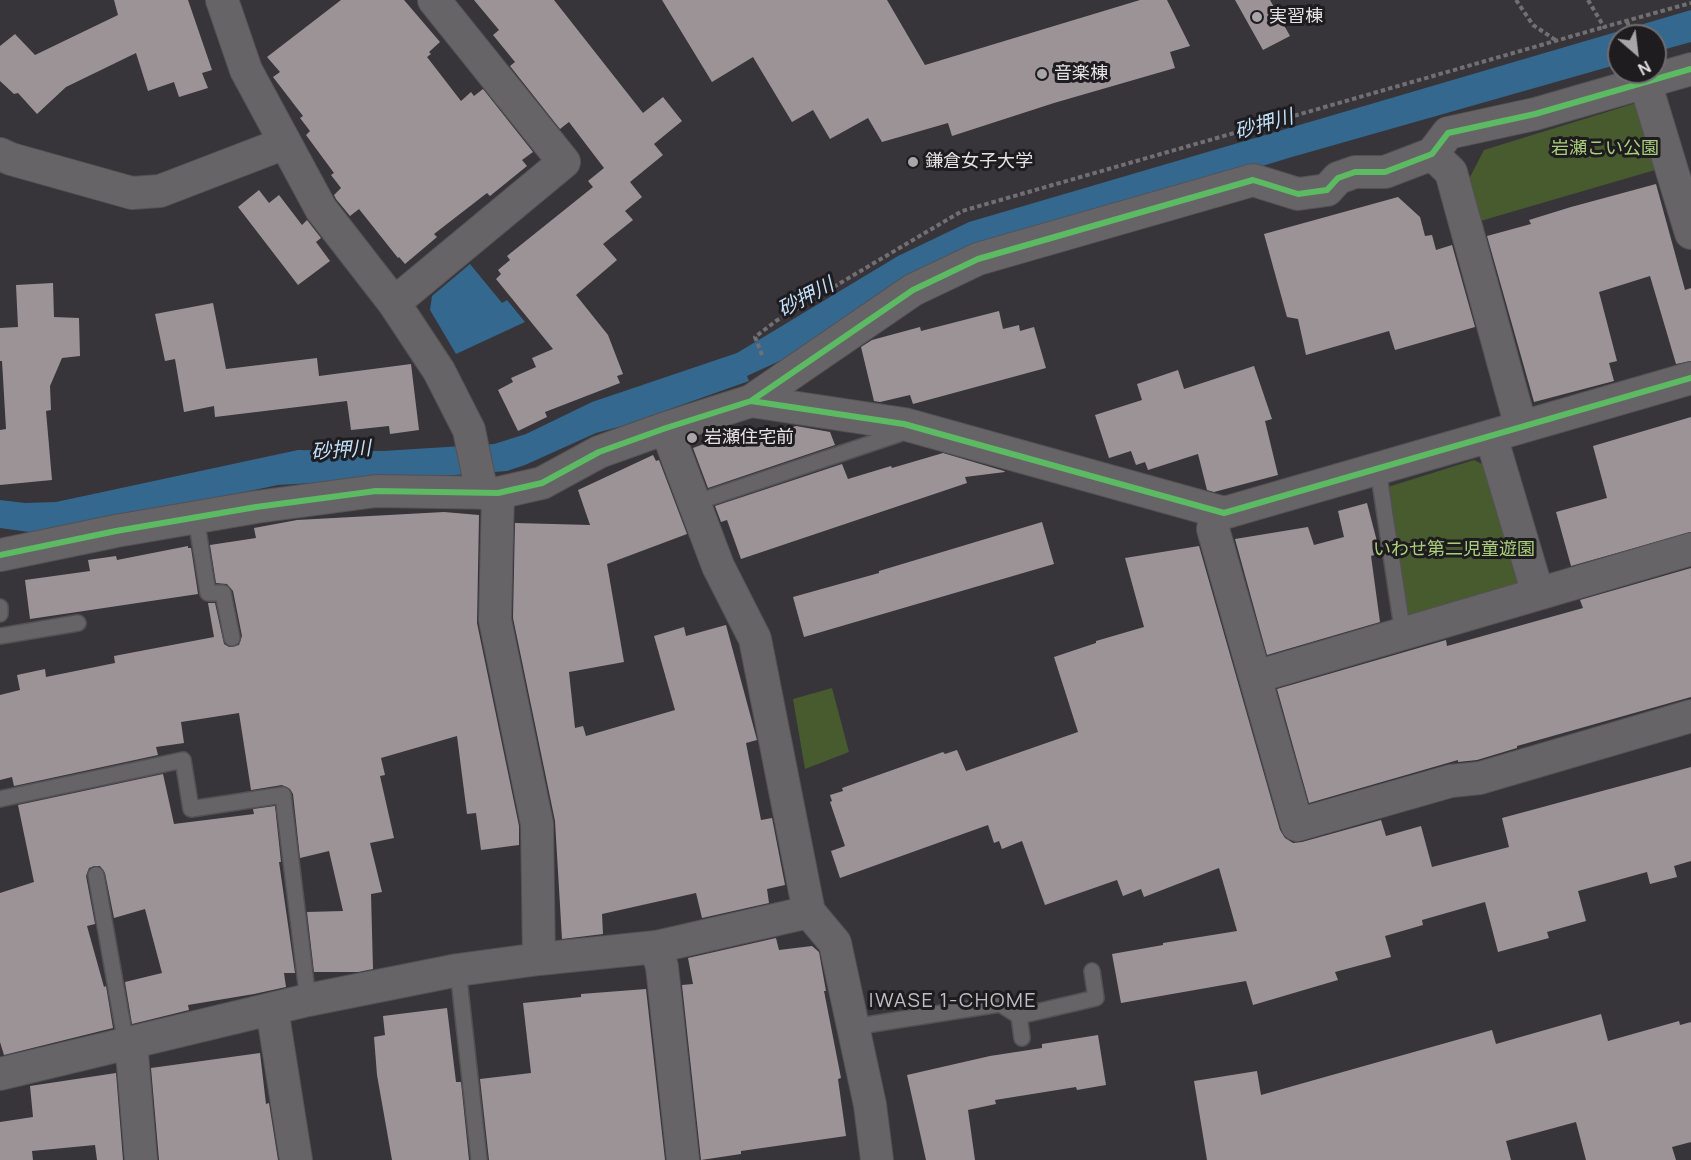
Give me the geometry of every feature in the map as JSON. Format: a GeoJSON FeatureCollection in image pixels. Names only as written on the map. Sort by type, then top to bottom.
{"type":"FeatureCollection","features":[{"type":"Feature","properties":{"kind":"street"},"geometry":{"type":"LineString","coordinates":[[222,0],[246,70],[321,209],[394,303],[439,371],[469,430],[486,490],[495,620],[537,824],[539,959]]}},
{"type":"Feature","properties":{"kind":"street"},"geometry":{"type":"LineString","coordinates":[[394,303],[564,162],[434,0]]}},
{"type":"Feature","properties":{"kind":"street"},"geometry":{"type":"LineString","coordinates":[[1667,76],[1691,69]]}},
{"type":"Feature","properties":{"kind":"street"},"geometry":{"type":"LineString","coordinates":[[0,555],[116,531],[256,507],[376,491],[486,490],[542,483],[599,452],[751,401],[914,290],[978,260],[1253,180],[1298,194],[1326,190],[1338,178],[1355,171],[1385,172],[1432,154],[1448,133],[1535,114],[1638,84]]}},
{"type":"Feature","properties":{"kind":"street"},"geometry":{"type":"LineString","coordinates":[[1646,84],[1691,233]]}},
{"type":"Feature","properties":{"kind":"street"},"geometry":{"type":"LineString","coordinates":[[0,154],[132,193],[160,191],[285,143]]}},
{"type":"Feature","properties":{"kind":"street"},"geometry":{"type":"LineString","coordinates":[[1432,154],[1451,172],[1521,427]]}},
{"type":"Feature","properties":{"kind":"street"},"geometry":{"type":"LineString","coordinates":[[751,401],[904,424],[1224,513],[1691,378]]}},
{"type":"Feature","properties":{"kind":"street"},"geometry":{"type":"LineString","coordinates":[[666,428],[718,566],[755,639],[808,912],[835,943],[870,1105],[877,1160]]}},
{"type":"Feature","properties":{"kind":"street"},"geometry":{"type":"LineString","coordinates":[[1491,436],[1538,594]]}},
{"type":"Feature","properties":{"kind":"street"},"geometry":{"type":"LineString","coordinates":[[1216,511],[1213,529],[1298,825],[1451,781],[1480,778],[1691,716]]}},
{"type":"Feature","properties":{"kind":"street"},"geometry":{"type":"LineString","coordinates":[[1255,677],[1691,549]]}},
{"type":"Feature","properties":{"kind":"street"},"geometry":{"type":"LineString","coordinates":[[0,1074],[308,1000],[459,970],[656,946],[808,912]]}},
{"type":"Feature","properties":{"kind":"street"},"geometry":{"type":"LineString","coordinates":[[656,946],[662,967],[683,1160]]}},
{"type":"Feature","properties":{"kind":"street"},"geometry":{"type":"LineString","coordinates":[[272,1009],[296,1160]]}},
{"type":"Feature","properties":{"kind":"street"},"geometry":{"type":"LineString","coordinates":[[129,1043],[141,1160]]}},
{"type":"Feature","properties":{"kind":"lane"},"geometry":{"type":"LineString","coordinates":[[694,503],[899,434],[904,424]]}},
{"type":"Feature","properties":{"kind":"lane"},"geometry":{"type":"LineString","coordinates":[[1378,469],[1403,634]]}},
{"type":"Feature","properties":{"kind":"lane"},"geometry":{"type":"LineString","coordinates":[[196,518],[208,593],[223,593],[232,638]]}},
{"type":"Feature","properties":{"kind":"lane"},"geometry":{"type":"LineString","coordinates":[[0,607],[0,614]]}},
{"type":"Feature","properties":{"kind":"lane"},"geometry":{"type":"LineString","coordinates":[[0,636],[78,623]]}},
{"type":"Feature","properties":{"kind":"lane"},"geometry":{"type":"LineString","coordinates":[[0,799],[183,760],[191,809],[283,795],[308,1000]]}},
{"type":"Feature","properties":{"kind":"lane"},"geometry":{"type":"LineString","coordinates":[[96,875],[129,1043]]}},
{"type":"Feature","properties":{"kind":"lane"},"geometry":{"type":"LineString","coordinates":[[459,970],[479,1160]]}},
{"type":"Feature","properties":{"kind":"lane"},"geometry":{"type":"LineString","coordinates":[[853,1027],[1000,1004],[1019,1016],[1096,998],[1092,971]]}},
{"type":"Feature","properties":{"kind":"lane"},"geometry":{"type":"LineString","coordinates":[[1019,1016],[1022,1038]]}},
{"type":"Feature","properties":{"kind":"path"},"geometry":{"type":"LineString","coordinates":[[1516,0],[1533,24],[1557,41]]}},
{"type":"Feature","properties":{"kind":"path"},"geometry":{"type":"LineString","coordinates":[[1588,0],[1604,27]]}},
{"type":"Feature","properties":{"kind":"path"},"geometry":{"type":"LineString","coordinates":[[755,337],[776,321],[962,212],[1691,3]]}},
{"type":"Feature","properties":{"kind":"green space","name":"岩瀬こい公園"},"geometry":{"type":"Polygon","coordinates":[[[1636,103],[1655,170],[1477,222],[1469,179],[1484,150],[1636,103]]]}},
{"type":"Feature","properties":{"kind":"green space","name":"いわせ第二児童遊園"},"geometry":{"type":"Polygon","coordinates":[[[1474,460],[1488,467],[1524,588],[1408,623],[1388,487],[1474,460]]]}},
{"type":"Feature","properties":{"kind":"green space"},"geometry":{"type":"Polygon","coordinates":[[[832,688],[849,752],[805,769],[793,699],[832,688]]]}},
{"type":"Feature","properties":{"kind":"water","name":"砂押川"},"geometry":{"type":"Polygon","coordinates":[[[1691,10],[1691,42],[1667,49],[1667,24],[1643,24],[1691,10]]]}},
{"type":"Feature","properties":{"kind":"water","name":"砂押川"},"geometry":{"type":"Polygon","coordinates":[[[1607,35],[1607,67],[1292,157],[963,257],[786,358],[747,376],[749,381],[596,433],[507,471],[278,485],[44,534],[0,528],[0,500],[25,503],[56,502],[298,450],[383,451],[494,444],[526,434],[592,402],[737,353],[898,256],[969,222],[1607,35]]]}},
{"type":"Feature","properties":{"kind":"water"},"geometry":{"type":"Polygon","coordinates":[[[470,264],[502,303],[507,300],[525,322],[456,354],[430,310],[432,296],[470,264]]]}},
{"type":"Feature","properties":{"kind":"building"},"geometry":{"type":"Polygon","coordinates":[[[114,0],[188,0],[212,70],[202,73],[208,88],[179,97],[174,82],[148,91],[136,53],[66,87],[37,114],[18,93],[14,94],[0,81],[0,46],[15,34],[35,55],[118,15],[114,0]]]}},
{"type":"Feature","properties":{"kind":"building"},"geometry":{"type":"Polygon","coordinates":[[[341,0],[404,0],[440,42],[427,57],[461,101],[471,92],[474,96],[483,89],[533,152],[522,160],[527,166],[490,196],[487,193],[434,234],[437,237],[405,264],[359,209],[350,216],[336,199],[334,195],[341,188],[331,175],[334,173],[306,135],[310,131],[300,118],[303,116],[273,77],[280,72],[267,57],[341,0]]]}},
{"type":"Feature","properties":{"kind":"building"},"geometry":{"type":"Polygon","coordinates":[[[474,0],[554,0],[643,113],[663,97],[682,121],[654,144],[663,155],[630,182],[642,197],[625,211],[633,220],[603,244],[617,260],[576,295],[608,335],[623,374],[617,376],[620,383],[545,412],[547,417],[518,431],[498,390],[513,382],[511,378],[536,367],[532,358],[553,349],[496,279],[501,274],[498,270],[510,260],[507,256],[593,187],[588,181],[604,168],[569,122],[560,129],[510,66],[515,62],[493,35],[499,30],[474,0]]]}},
{"type":"Feature","properties":{"kind":"building"},"geometry":{"type":"Polygon","coordinates":[[[662,0],[887,0],[925,65],[1140,0],[1167,0],[1190,46],[1170,52],[1175,68],[1054,103],[952,136],[948,123],[882,142],[868,118],[830,139],[813,110],[792,122],[753,57],[712,82],[662,0]]]}},
{"type":"Feature","properties":{"kind":"building"},"geometry":{"type":"Polygon","coordinates":[[[1235,0],[1270,0],[1290,36],[1263,50],[1235,0]]]}},
{"type":"Feature","properties":{"kind":"building"},"geometry":{"type":"Polygon","coordinates":[[[1656,184],[1685,290],[1691,288],[1691,361],[1676,364],[1650,276],[1599,292],[1617,361],[1609,363],[1614,381],[1534,402],[1487,236],[1531,224],[1529,220],[1571,207],[1656,184]]]}},
{"type":"Feature","properties":{"kind":"building"},"geometry":{"type":"Polygon","coordinates":[[[259,190],[269,203],[279,195],[302,225],[307,220],[321,238],[316,242],[330,261],[298,285],[238,207],[259,190]]]}},
{"type":"Feature","properties":{"kind":"building"},"geometry":{"type":"Polygon","coordinates":[[[1398,197],[1420,217],[1425,236],[1432,235],[1436,250],[1452,245],[1475,327],[1395,350],[1389,331],[1306,355],[1298,319],[1287,317],[1264,234],[1398,197]]]}},
{"type":"Feature","properties":{"kind":"building"},"geometry":{"type":"Polygon","coordinates":[[[53,283],[54,317],[79,318],[80,356],[62,358],[50,386],[51,410],[46,411],[52,480],[0,485],[0,430],[6,429],[2,361],[0,361],[0,328],[18,327],[16,285],[53,283]]]}},
{"type":"Feature","properties":{"kind":"building"},"geometry":{"type":"Polygon","coordinates":[[[213,303],[226,369],[317,358],[319,376],[411,364],[419,430],[390,434],[389,426],[351,430],[347,401],[215,417],[214,406],[184,412],[175,359],[165,361],[155,314],[213,303]]]}},
{"type":"Feature","properties":{"kind":"building"},"geometry":{"type":"Polygon","coordinates":[[[999,311],[1003,329],[1019,325],[1020,331],[1034,327],[1046,368],[913,404],[910,395],[880,402],[874,401],[861,347],[872,340],[920,327],[921,331],[999,311]]]}},
{"type":"Feature","properties":{"kind":"building"},"geometry":{"type":"Polygon","coordinates":[[[1254,366],[1272,419],[1265,421],[1278,475],[1214,492],[1207,490],[1198,454],[1148,470],[1145,462],[1136,465],[1131,451],[1109,458],[1095,415],[1142,400],[1137,384],[1178,370],[1184,389],[1254,366]]]}},
{"type":"Feature","properties":{"kind":"building"},"geometry":{"type":"Polygon","coordinates":[[[1691,417],[1691,532],[1571,566],[1556,512],[1607,498],[1593,446],[1691,417]]]}},
{"type":"Feature","properties":{"kind":"building"},"geometry":{"type":"Polygon","coordinates":[[[796,426],[830,432],[835,445],[708,488],[693,448],[749,427],[754,441],[796,426]]]}},
{"type":"Feature","properties":{"kind":"building"},"geometry":{"type":"Polygon","coordinates":[[[943,453],[1005,472],[965,477],[967,483],[741,559],[727,520],[721,522],[715,506],[842,464],[848,479],[943,453]]]}},
{"type":"Feature","properties":{"kind":"building"},"geometry":{"type":"Polygon","coordinates":[[[653,455],[656,461],[659,460],[687,534],[607,564],[624,662],[569,672],[575,728],[583,726],[586,736],[675,710],[654,636],[684,627],[686,636],[726,625],[757,740],[746,743],[761,820],[772,818],[785,885],[767,889],[769,903],[702,918],[696,893],[602,914],[603,934],[562,939],[555,821],[513,618],[515,523],[590,525],[578,490],[653,455]]]}},
{"type":"Feature","properties":{"kind":"building"},"geometry":{"type":"Polygon","coordinates":[[[1367,503],[1380,553],[1371,556],[1380,622],[1267,655],[1235,539],[1308,527],[1314,545],[1344,537],[1338,511],[1367,503]]]}},
{"type":"Feature","properties":{"kind":"building"},"geometry":{"type":"Polygon","coordinates":[[[444,512],[479,515],[477,623],[519,826],[519,845],[481,850],[476,813],[467,814],[457,736],[381,758],[385,775],[380,776],[394,838],[370,843],[382,892],[371,894],[373,969],[358,972],[314,972],[307,912],[343,911],[329,851],[300,858],[293,794],[290,789],[282,785],[251,790],[239,713],[181,722],[184,743],[156,747],[158,755],[14,786],[12,777],[0,780],[0,695],[20,690],[17,675],[45,669],[46,677],[115,663],[114,656],[214,637],[208,603],[215,603],[224,644],[229,647],[239,645],[242,636],[233,591],[227,584],[216,583],[210,545],[256,538],[254,528],[297,520],[444,512]]]}},
{"type":"Feature","properties":{"kind":"building"},"geometry":{"type":"Polygon","coordinates":[[[1042,522],[1054,564],[804,637],[793,597],[879,573],[879,571],[1042,522]]]}},
{"type":"Feature","properties":{"kind":"building"},"geometry":{"type":"Polygon","coordinates":[[[188,546],[191,548],[198,594],[30,619],[25,580],[90,571],[88,560],[116,556],[117,560],[188,546]]]}},
{"type":"Feature","properties":{"kind":"building"},"geometry":{"type":"Polygon","coordinates":[[[1199,546],[1280,830],[1285,838],[1293,843],[1302,842],[1381,820],[1386,836],[1421,826],[1432,867],[1509,847],[1502,818],[1691,767],[1691,861],[1674,866],[1677,877],[1650,884],[1647,872],[1578,891],[1586,921],[1547,932],[1549,938],[1498,952],[1485,902],[1422,920],[1423,925],[1385,936],[1391,957],[1335,972],[1338,980],[1253,1005],[1246,981],[1121,1003],[1112,954],[1237,931],[1219,868],[1144,897],[1141,889],[1123,896],[1117,880],[1045,905],[1022,841],[1002,849],[999,841],[994,843],[988,825],[840,878],[831,851],[845,846],[830,802],[832,801],[830,795],[843,791],[842,788],[943,752],[945,754],[957,750],[966,771],[1078,732],[1054,657],[1096,643],[1096,641],[1144,627],[1125,558],[1199,546]]]}},
{"type":"Feature","properties":{"kind":"building"},"geometry":{"type":"Polygon","coordinates":[[[1691,568],[1691,697],[1517,746],[1517,748],[1477,760],[1458,762],[1458,760],[1309,803],[1277,689],[1446,640],[1447,646],[1583,608],[1580,600],[1691,568]]]}},
{"type":"Feature","properties":{"kind":"building"},"geometry":{"type":"Polygon","coordinates":[[[163,774],[174,824],[254,814],[253,809],[275,806],[281,862],[279,862],[295,973],[284,973],[286,987],[188,1005],[189,1010],[132,1024],[125,982],[162,973],[145,909],[114,918],[105,873],[100,866],[94,866],[89,868],[86,876],[95,924],[87,926],[104,987],[106,986],[113,1028],[4,1055],[0,1042],[0,893],[34,882],[18,805],[163,774]]]}},
{"type":"Feature","properties":{"kind":"building"},"geometry":{"type":"Polygon","coordinates":[[[776,938],[779,950],[812,946],[819,952],[841,1078],[838,1079],[846,1136],[741,1151],[741,1154],[701,1160],[682,985],[693,984],[688,958],[776,938]]]}},
{"type":"Feature","properties":{"kind":"building"},"geometry":{"type":"Polygon","coordinates":[[[646,989],[665,1160],[489,1160],[480,1079],[531,1073],[523,1003],[581,997],[581,994],[646,989]]]}},
{"type":"Feature","properties":{"kind":"building"},"geometry":{"type":"Polygon","coordinates":[[[447,1008],[456,1082],[461,1082],[469,1160],[392,1160],[377,1075],[374,1037],[385,1035],[383,1016],[447,1008]]]}},
{"type":"Feature","properties":{"kind":"building"},"geometry":{"type":"Polygon","coordinates":[[[1601,1014],[1608,1041],[1679,1021],[1680,1025],[1691,1022],[1691,1142],[1672,1147],[1676,1160],[1586,1160],[1576,1122],[1506,1141],[1511,1160],[1207,1160],[1194,1081],[1257,1071],[1261,1095],[1492,1030],[1496,1044],[1601,1014]]]}},
{"type":"Feature","properties":{"kind":"building"},"geometry":{"type":"Polygon","coordinates":[[[1098,1035],[1106,1085],[1077,1090],[1076,1087],[995,1100],[996,1104],[968,1110],[975,1160],[926,1160],[907,1075],[990,1056],[1042,1048],[1042,1044],[1098,1035]]]}},
{"type":"Feature","properties":{"kind":"building"},"geometry":{"type":"Polygon","coordinates":[[[260,1053],[266,1104],[269,1103],[278,1160],[159,1160],[151,1068],[260,1053]]]}},
{"type":"Feature","properties":{"kind":"building"},"geometry":{"type":"Polygon","coordinates":[[[116,1073],[123,1160],[97,1160],[95,1145],[32,1151],[33,1160],[0,1160],[0,1122],[33,1117],[30,1086],[116,1073]]]}},
{"type":"Feature","properties":{"kind":"cycle path"},"geometry":{"type":"LineString","coordinates":[[0,555],[116,531],[256,507],[376,491],[498,493],[542,483],[599,452],[751,401],[913,290],[978,259],[1253,180],[1298,194],[1327,190],[1338,178],[1355,172],[1385,172],[1432,154],[1448,133],[1535,114],[1691,69]]}},
{"type":"Feature","properties":{"kind":"cycle path"},"geometry":{"type":"LineString","coordinates":[[751,401],[904,424],[1224,513],[1691,378]]}},
{"type":"Feature","properties":{"kind":"place","name":"実習棟"},"geometry":{"type":"Point","coordinates":[1257,17]}},
{"type":"Feature","properties":{"kind":"place","name":"音楽棟"},"geometry":{"type":"Point","coordinates":[1042,74]}},
{"type":"Feature","properties":{"kind":"place","name":"鎌倉女子大学"},"geometry":{"type":"Point","coordinates":[913,162]}},
{"type":"Feature","properties":{"kind":"place","name":"岩瀬住宅前"},"geometry":{"type":"Point","coordinates":[692,438]}},
{"type":"Feature","properties":{"kind":"district","name":"IWASE 1-CHOME"},"geometry":{"type":"Point","coordinates":[953,1001]}}]}
